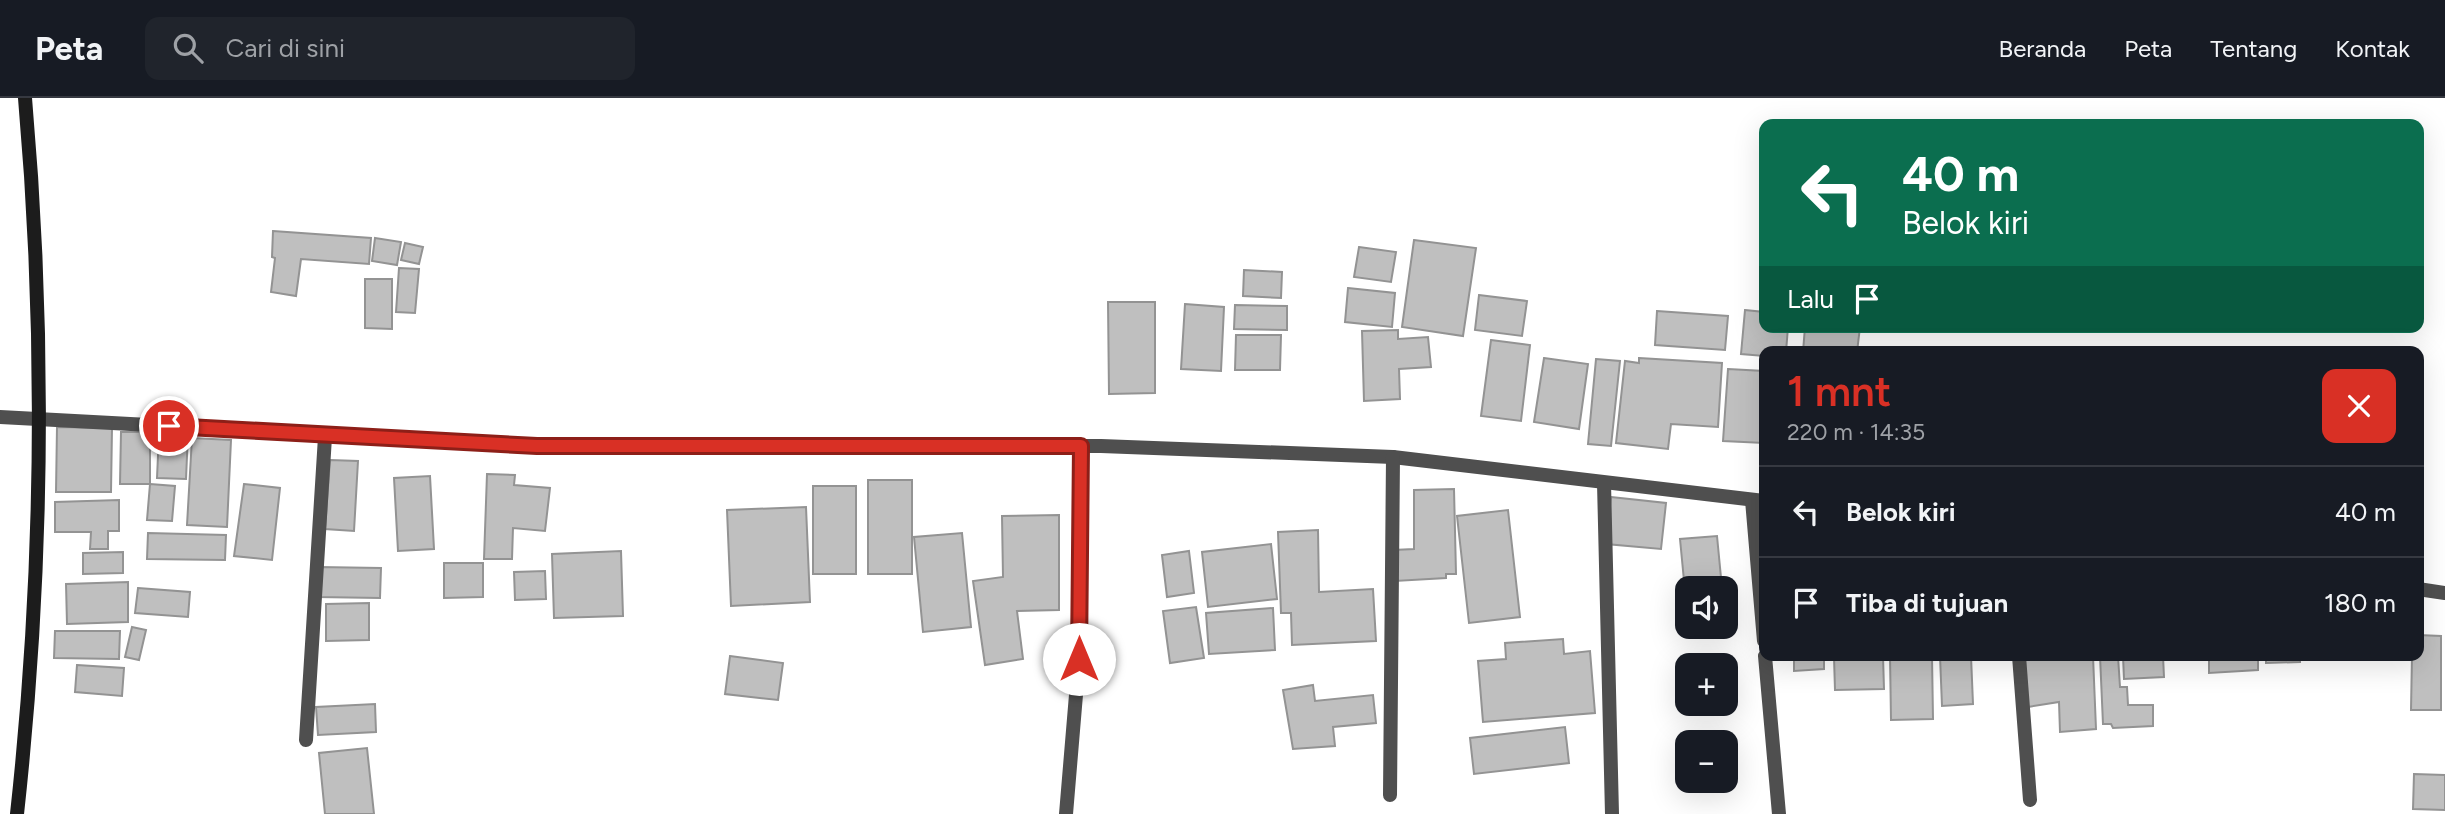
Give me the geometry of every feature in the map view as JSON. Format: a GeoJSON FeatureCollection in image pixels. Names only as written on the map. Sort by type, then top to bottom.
{"type":"FeatureCollection","features":[{"type":"Feature","properties":{"kind":"main road"},"geometry":{"type":"LineString","coordinates":[[17,814],[36,606],[39,417],[37,285],[25,98]]}},
{"type":"Feature","properties":{"kind":"street"},"geometry":{"type":"LineString","coordinates":[[0,417],[39,417],[325,437],[551,446],[1081,446],[1393,457],[1758,501],[1759,524]]}},
{"type":"Feature","properties":{"kind":"street"},"geometry":{"type":"LineString","coordinates":[[306,740],[325,437]]}},
{"type":"Feature","properties":{"kind":"street"},"geometry":{"type":"LineString","coordinates":[[1066,814],[1079,659],[1081,446]]}},
{"type":"Feature","properties":{"kind":"street"},"geometry":{"type":"LineString","coordinates":[[1390,795],[1393,457]]}},
{"type":"Feature","properties":{"kind":"street"},"geometry":{"type":"LineString","coordinates":[[1604,483],[1612,814]]}},
{"type":"Feature","properties":{"kind":"street"},"geometry":{"type":"LineString","coordinates":[[2424,590],[2445,593]]}},
{"type":"Feature","properties":{"kind":"street"},"geometry":{"type":"LineString","coordinates":[[1765,661],[1779,814]]}},
{"type":"Feature","properties":{"kind":"street"},"geometry":{"type":"LineString","coordinates":[[2019,661],[2030,800]]}},
{"type":"Feature","properties":{"kind":"building"},"geometry":{"type":"Polygon","coordinates":[[[273,231],[371,238],[369,264],[301,259],[296,296],[271,292],[275,258],[272,257],[273,231]]]}},
{"type":"Feature","properties":{"kind":"building"},"geometry":{"type":"Polygon","coordinates":[[[375,238],[401,242],[397,265],[372,261],[375,238]]]}},
{"type":"Feature","properties":{"kind":"building"},"geometry":{"type":"Polygon","coordinates":[[[1414,240],[1476,248],[1463,336],[1402,327],[1414,240]]]}},
{"type":"Feature","properties":{"kind":"building"},"geometry":{"type":"Polygon","coordinates":[[[405,243],[423,247],[419,264],[401,260],[405,243]]]}},
{"type":"Feature","properties":{"kind":"building"},"geometry":{"type":"Polygon","coordinates":[[[1359,247],[1396,252],[1391,282],[1354,277],[1359,247]]]}},
{"type":"Feature","properties":{"kind":"building"},"geometry":{"type":"Polygon","coordinates":[[[399,268],[419,269],[415,313],[396,312],[399,268]]]}},
{"type":"Feature","properties":{"kind":"building"},"geometry":{"type":"Polygon","coordinates":[[[1244,270],[1282,272],[1281,298],[1243,296],[1244,270]]]}},
{"type":"Feature","properties":{"kind":"building"},"geometry":{"type":"Polygon","coordinates":[[[365,279],[392,279],[392,329],[365,328],[365,279]]]}},
{"type":"Feature","properties":{"kind":"building"},"geometry":{"type":"Polygon","coordinates":[[[1348,288],[1395,293],[1392,327],[1345,322],[1348,288]]]}},
{"type":"Feature","properties":{"kind":"building"},"geometry":{"type":"Polygon","coordinates":[[[1479,295],[1527,301],[1522,336],[1475,330],[1479,295]]]}},
{"type":"Feature","properties":{"kind":"building"},"geometry":{"type":"Polygon","coordinates":[[[1108,302],[1155,302],[1155,393],[1109,394],[1108,302]]]}},
{"type":"Feature","properties":{"kind":"building"},"geometry":{"type":"Polygon","coordinates":[[[1185,304],[1224,307],[1221,371],[1181,369],[1185,304]]]}},
{"type":"Feature","properties":{"kind":"building"},"geometry":{"type":"Polygon","coordinates":[[[1235,305],[1287,306],[1287,330],[1234,329],[1235,305]]]}},
{"type":"Feature","properties":{"kind":"building"},"geometry":{"type":"Polygon","coordinates":[[[1745,310],[1759,311],[1759,333],[1788,333],[1786,346],[1759,346],[1759,356],[1741,354],[1745,310]]]}},
{"type":"Feature","properties":{"kind":"building"},"geometry":{"type":"Polygon","coordinates":[[[1657,311],[1728,316],[1725,350],[1655,345],[1657,311]]]}},
{"type":"Feature","properties":{"kind":"building"},"geometry":{"type":"Polygon","coordinates":[[[1398,330],[1398,339],[1428,337],[1431,367],[1399,369],[1400,399],[1364,401],[1362,331],[1398,330]]]}},
{"type":"Feature","properties":{"kind":"building"},"geometry":{"type":"Polygon","coordinates":[[[1805,333],[1859,333],[1858,346],[1803,346],[1805,333]]]}},
{"type":"Feature","properties":{"kind":"building"},"geometry":{"type":"Polygon","coordinates":[[[1236,335],[1281,335],[1280,370],[1235,370],[1236,335]]]}},
{"type":"Feature","properties":{"kind":"building"},"geometry":{"type":"Polygon","coordinates":[[[1491,340],[1530,345],[1521,421],[1481,416],[1491,340]]]}},
{"type":"Feature","properties":{"kind":"building"},"geometry":{"type":"Polygon","coordinates":[[[1544,358],[1588,364],[1579,429],[1534,422],[1544,358]]]}},
{"type":"Feature","properties":{"kind":"building"},"geometry":{"type":"Polygon","coordinates":[[[1639,358],[1722,363],[1718,427],[1671,424],[1668,449],[1616,443],[1625,361],[1639,363],[1639,358]]]}},
{"type":"Feature","properties":{"kind":"building"},"geometry":{"type":"Polygon","coordinates":[[[1596,359],[1620,361],[1611,446],[1588,444],[1596,359]]]}},
{"type":"Feature","properties":{"kind":"building"},"geometry":{"type":"Polygon","coordinates":[[[1728,369],[1759,371],[1759,443],[1723,441],[1728,369]]]}},
{"type":"Feature","properties":{"kind":"building"},"geometry":{"type":"Polygon","coordinates":[[[57,427],[112,428],[111,492],[56,492],[57,427]]]}},
{"type":"Feature","properties":{"kind":"building"},"geometry":{"type":"Polygon","coordinates":[[[121,432],[150,432],[150,484],[120,484],[121,432]]]}},
{"type":"Feature","properties":{"kind":"building"},"geometry":{"type":"Polygon","coordinates":[[[159,433],[188,433],[186,479],[157,478],[159,433]]]}},
{"type":"Feature","properties":{"kind":"building"},"geometry":{"type":"Polygon","coordinates":[[[192,438],[231,440],[227,527],[187,525],[192,438]]]}},
{"type":"Feature","properties":{"kind":"building"},"geometry":{"type":"Polygon","coordinates":[[[330,460],[358,461],[354,531],[325,529],[330,460]]]}},
{"type":"Feature","properties":{"kind":"building"},"geometry":{"type":"Polygon","coordinates":[[[487,474],[515,475],[514,485],[550,488],[545,531],[513,528],[512,559],[484,559],[487,474]]]}},
{"type":"Feature","properties":{"kind":"building"},"geometry":{"type":"Polygon","coordinates":[[[430,476],[434,549],[398,551],[394,478],[430,476]]]}},
{"type":"Feature","properties":{"kind":"building"},"geometry":{"type":"Polygon","coordinates":[[[868,480],[912,480],[912,574],[868,574],[868,480]]]}},
{"type":"Feature","properties":{"kind":"building"},"geometry":{"type":"Polygon","coordinates":[[[150,484],[175,486],[172,521],[147,520],[150,484]]]}},
{"type":"Feature","properties":{"kind":"building"},"geometry":{"type":"Polygon","coordinates":[[[244,484],[280,488],[272,560],[234,556],[244,484]]]}},
{"type":"Feature","properties":{"kind":"building"},"geometry":{"type":"Polygon","coordinates":[[[813,486],[856,486],[856,574],[813,574],[813,486]]]}},
{"type":"Feature","properties":{"kind":"building"},"geometry":{"type":"Polygon","coordinates":[[[1454,489],[1456,574],[1446,574],[1446,578],[1395,581],[1394,550],[1414,549],[1414,490],[1454,489]]]}},
{"type":"Feature","properties":{"kind":"building"},"geometry":{"type":"Polygon","coordinates":[[[1611,497],[1666,503],[1661,549],[1606,544],[1611,497]]]}},
{"type":"Feature","properties":{"kind":"building"},"geometry":{"type":"Polygon","coordinates":[[[119,500],[119,531],[108,531],[108,549],[90,549],[91,532],[55,532],[55,502],[119,500]]]}},
{"type":"Feature","properties":{"kind":"building"},"geometry":{"type":"Polygon","coordinates":[[[806,507],[810,602],[731,606],[727,510],[806,507]]]}},
{"type":"Feature","properties":{"kind":"building"},"geometry":{"type":"Polygon","coordinates":[[[1508,510],[1520,617],[1469,623],[1457,516],[1508,510]]]}},
{"type":"Feature","properties":{"kind":"building"},"geometry":{"type":"Polygon","coordinates":[[[1059,515],[1059,610],[1017,611],[1023,659],[985,665],[973,581],[1003,577],[1002,516],[1059,515]]]}},
{"type":"Feature","properties":{"kind":"building"},"geometry":{"type":"Polygon","coordinates":[[[1318,530],[1319,592],[1373,589],[1376,641],[1292,645],[1291,613],[1281,613],[1278,532],[1318,530]]]}},
{"type":"Feature","properties":{"kind":"building"},"geometry":{"type":"Polygon","coordinates":[[[148,533],[226,535],[225,560],[147,559],[148,533]]]}},
{"type":"Feature","properties":{"kind":"building"},"geometry":{"type":"Polygon","coordinates":[[[962,533],[971,627],[923,632],[914,537],[962,533]]]}},
{"type":"Feature","properties":{"kind":"building"},"geometry":{"type":"Polygon","coordinates":[[[1717,536],[1721,576],[1684,576],[1680,539],[1717,536]]]}},
{"type":"Feature","properties":{"kind":"building"},"geometry":{"type":"Polygon","coordinates":[[[1271,544],[1277,599],[1208,607],[1202,552],[1271,544]]]}},
{"type":"Feature","properties":{"kind":"building"},"geometry":{"type":"Polygon","coordinates":[[[621,551],[623,616],[554,618],[552,554],[621,551]]]}},
{"type":"Feature","properties":{"kind":"building"},"geometry":{"type":"Polygon","coordinates":[[[1189,551],[1194,593],[1167,597],[1162,555],[1189,551]]]}},
{"type":"Feature","properties":{"kind":"building"},"geometry":{"type":"Polygon","coordinates":[[[123,552],[123,573],[83,574],[83,553],[123,552]]]}},
{"type":"Feature","properties":{"kind":"building"},"geometry":{"type":"Polygon","coordinates":[[[444,563],[483,563],[483,597],[444,598],[444,563]]]}},
{"type":"Feature","properties":{"kind":"building"},"geometry":{"type":"Polygon","coordinates":[[[318,567],[381,568],[380,598],[317,597],[318,567]]]}},
{"type":"Feature","properties":{"kind":"building"},"geometry":{"type":"Polygon","coordinates":[[[545,571],[546,599],[515,600],[514,572],[545,571]]]}},
{"type":"Feature","properties":{"kind":"building"},"geometry":{"type":"Polygon","coordinates":[[[128,582],[128,622],[67,624],[66,584],[128,582]]]}},
{"type":"Feature","properties":{"kind":"building"},"geometry":{"type":"Polygon","coordinates":[[[138,588],[190,592],[188,617],[135,613],[138,588]]]}},
{"type":"Feature","properties":{"kind":"building"},"geometry":{"type":"Polygon","coordinates":[[[369,603],[369,640],[326,641],[326,604],[369,603]]]}},
{"type":"Feature","properties":{"kind":"building"},"geometry":{"type":"Polygon","coordinates":[[[1196,607],[1204,658],[1170,663],[1163,611],[1196,607]]]}},
{"type":"Feature","properties":{"kind":"building"},"geometry":{"type":"Polygon","coordinates":[[[1273,608],[1275,650],[1209,654],[1206,613],[1273,608]]]}},
{"type":"Feature","properties":{"kind":"building"},"geometry":{"type":"Polygon","coordinates":[[[132,627],[146,630],[139,660],[125,657],[132,627]]]}},
{"type":"Feature","properties":{"kind":"building"},"geometry":{"type":"Polygon","coordinates":[[[55,631],[120,631],[119,659],[54,658],[55,631]]]}},
{"type":"Feature","properties":{"kind":"building"},"geometry":{"type":"Polygon","coordinates":[[[2424,635],[2441,636],[2441,710],[2411,710],[2412,661],[2424,661],[2424,635]]]}},
{"type":"Feature","properties":{"kind":"building"},"geometry":{"type":"Polygon","coordinates":[[[1563,639],[1564,654],[1590,651],[1595,713],[1483,722],[1478,661],[1506,659],[1505,643],[1563,639]]]}},
{"type":"Feature","properties":{"kind":"building"},"geometry":{"type":"Polygon","coordinates":[[[730,656],[783,663],[778,700],[725,694],[730,656]]]}},
{"type":"Feature","properties":{"kind":"building"},"geometry":{"type":"Polygon","coordinates":[[[1794,661],[1824,661],[1824,669],[1794,671],[1794,661]]]}},
{"type":"Feature","properties":{"kind":"building"},"geometry":{"type":"Polygon","coordinates":[[[1834,661],[1883,661],[1884,689],[1835,690],[1834,661]]]}},
{"type":"Feature","properties":{"kind":"building"},"geometry":{"type":"Polygon","coordinates":[[[1890,661],[1932,661],[1933,719],[1891,720],[1890,661]]]}},
{"type":"Feature","properties":{"kind":"building"},"geometry":{"type":"Polygon","coordinates":[[[1940,661],[1971,661],[1973,704],[1942,706],[1940,661]]]}},
{"type":"Feature","properties":{"kind":"building"},"geometry":{"type":"Polygon","coordinates":[[[2022,661],[2093,661],[2096,729],[2060,732],[2059,702],[2028,707],[2022,661]]]}},
{"type":"Feature","properties":{"kind":"building"},"geometry":{"type":"Polygon","coordinates":[[[2100,661],[2118,661],[2120,687],[2127,687],[2128,705],[2153,705],[2153,726],[2113,728],[2111,724],[2103,724],[2100,661]]]}},
{"type":"Feature","properties":{"kind":"building"},"geometry":{"type":"Polygon","coordinates":[[[2123,661],[2163,661],[2164,677],[2124,679],[2123,661]]]}},
{"type":"Feature","properties":{"kind":"building"},"geometry":{"type":"Polygon","coordinates":[[[2209,661],[2258,661],[2258,670],[2209,673],[2209,661]]]}},
{"type":"Feature","properties":{"kind":"building"},"geometry":{"type":"Polygon","coordinates":[[[2266,661],[2300,661],[2300,662],[2266,661]]]}},
{"type":"Feature","properties":{"kind":"building"},"geometry":{"type":"Polygon","coordinates":[[[77,665],[124,668],[122,696],[75,692],[77,665]]]}},
{"type":"Feature","properties":{"kind":"building"},"geometry":{"type":"Polygon","coordinates":[[[1313,685],[1315,701],[1373,695],[1376,723],[1333,727],[1335,746],[1293,749],[1283,690],[1313,685]]]}},
{"type":"Feature","properties":{"kind":"building"},"geometry":{"type":"Polygon","coordinates":[[[375,704],[376,732],[318,735],[316,707],[375,704]]]}},
{"type":"Feature","properties":{"kind":"building"},"geometry":{"type":"Polygon","coordinates":[[[1565,727],[1569,763],[1474,774],[1470,738],[1565,727]]]}},
{"type":"Feature","properties":{"kind":"building"},"geometry":{"type":"Polygon","coordinates":[[[367,748],[374,814],[325,814],[319,753],[367,748]]]}},
{"type":"Feature","properties":{"kind":"building"},"geometry":{"type":"Polygon","coordinates":[[[2414,774],[2445,775],[2445,810],[2413,809],[2414,774]]]}},
{"type":"Feature","properties":{"kind":"route"},"geometry":{"type":"LineString","coordinates":[[169,426],[325,437],[537,446],[1081,446],[1079,659]]}}]}
